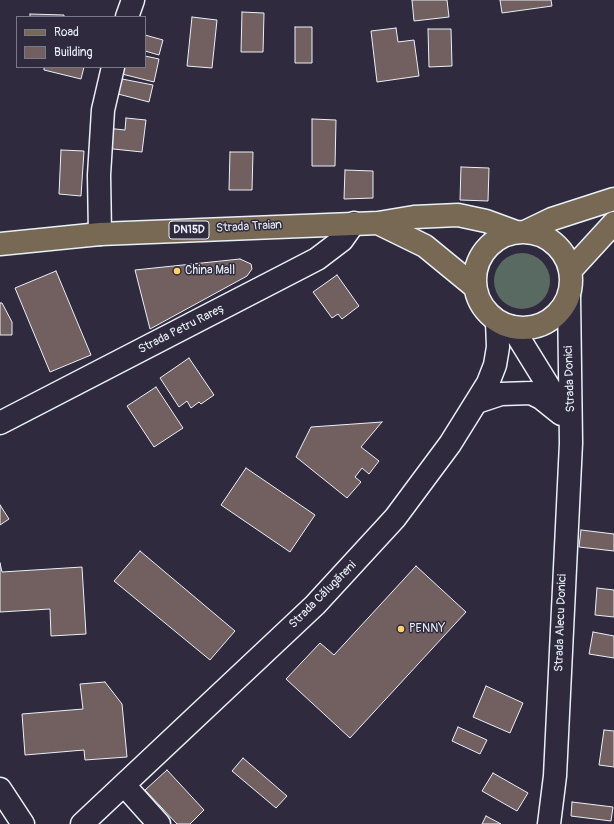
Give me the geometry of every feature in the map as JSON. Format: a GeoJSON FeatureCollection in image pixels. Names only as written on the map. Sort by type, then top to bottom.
{"type":"FeatureCollection","features":[{"type":"Feature","properties":{"kind":"main road"},"geometry":{"type":"LineString","coordinates":[[521,232],[538,234],[559,248],[566,258],[570,270],[571,280],[569,296],[558,314],[550,321],[540,326],[527,328],[504,324],[485,311],[480,303],[475,287],[478,262],[484,251],[504,236],[521,232],[552,219],[614,199]]}},
{"type":"Feature","properties":{"kind":"main road","name":"Strada Traian"},"geometry":{"type":"LineString","coordinates":[[0,244],[100,234],[378,223],[414,217],[458,215],[486,221],[521,232]]}},
{"type":"Feature","properties":{"kind":"main road","name":"Strada Traian"},"geometry":{"type":"LineString","coordinates":[[378,223],[425,246],[475,287]]}},
{"type":"Feature","properties":{"kind":"main road"},"geometry":{"type":"LineString","coordinates":[[570,270],[614,223]]}},
{"type":"Feature","properties":{"kind":"street"},"geometry":{"type":"LineString","coordinates":[[127,16],[133,0]]}},
{"type":"Feature","properties":{"kind":"street"},"geometry":{"type":"LineString","coordinates":[[100,234],[99,175],[103,110],[112,68]]}},
{"type":"Feature","properties":{"kind":"street","name":"Strada Petru Rareș"},"geometry":{"type":"LineString","coordinates":[[0,423],[317,259],[342,240],[354,223]]}},
{"type":"Feature","properties":{"kind":"street","name":"Strada Donici"},"geometry":{"type":"LineString","coordinates":[[569,296],[571,422]]}},
{"type":"Feature","properties":{"kind":"street","name":"Strada Donici"},"geometry":{"type":"LineString","coordinates":[[504,324],[571,422]]}},
{"type":"Feature","properties":{"kind":"street","name":"Strada Călugăreni"},"geometry":{"type":"LineString","coordinates":[[82,824],[315,605],[362,556],[420,486],[477,402],[495,366],[504,324]]}},
{"type":"Feature","properties":{"kind":"street"},"geometry":{"type":"LineString","coordinates":[[477,402],[501,394],[531,394],[541,398],[571,422]]}},
{"type":"Feature","properties":{"kind":"street","name":"Strada Alecu Donici"},"geometry":{"type":"LineString","coordinates":[[549,824],[555,776],[571,422]]}},
{"type":"Feature","properties":{"kind":"street"},"geometry":{"type":"LineString","coordinates":[[124,785],[158,824]]}},
{"type":"Feature","properties":{"kind":"street"},"geometry":{"type":"LineString","coordinates":[[0,790],[23,824]]}},
{"type":"Feature","properties":{"kind":"green space"},"geometry":{"type":"Polygon","coordinates":[[[522,253],[533,255],[542,261],[548,270],[550,281],[548,292],[542,301],[533,307],[522,309],[511,307],[502,301],[496,292],[494,281],[496,270],[502,261],[511,255],[522,253]]]}},
{"type":"Feature","properties":{"kind":"building"},"geometry":{"type":"Polygon","coordinates":[[[412,0],[447,0],[449,17],[414,21],[412,0]]]}},
{"type":"Feature","properties":{"kind":"building"},"geometry":{"type":"Polygon","coordinates":[[[500,0],[551,0],[552,6],[502,13],[500,0]]]}},
{"type":"Feature","properties":{"kind":"building"},"geometry":{"type":"Polygon","coordinates":[[[242,12],[264,13],[263,52],[241,52],[242,12]]]}},
{"type":"Feature","properties":{"kind":"building"},"geometry":{"type":"Polygon","coordinates":[[[30,14],[64,15],[64,16],[30,16],[30,14]]]}},
{"type":"Feature","properties":{"kind":"building"},"geometry":{"type":"Polygon","coordinates":[[[192,17],[217,20],[212,68],[187,66],[192,17]]]}},
{"type":"Feature","properties":{"kind":"building"},"geometry":{"type":"Polygon","coordinates":[[[295,27],[312,27],[312,63],[295,63],[295,27]]]}},
{"type":"Feature","properties":{"kind":"building"},"geometry":{"type":"Polygon","coordinates":[[[396,28],[398,42],[414,40],[419,76],[377,82],[371,31],[396,28]]]}},
{"type":"Feature","properties":{"kind":"building"},"geometry":{"type":"Polygon","coordinates":[[[428,29],[451,29],[452,66],[429,67],[428,29]]]}},
{"type":"Feature","properties":{"kind":"building"},"geometry":{"type":"Polygon","coordinates":[[[146,35],[163,40],[159,55],[146,51],[146,35]]]}},
{"type":"Feature","properties":{"kind":"building"},"geometry":{"type":"Polygon","coordinates":[[[146,56],[159,59],[154,82],[122,74],[124,68],[146,68],[146,56]]]}},
{"type":"Feature","properties":{"kind":"building"},"geometry":{"type":"Polygon","coordinates":[[[44,68],[84,68],[81,79],[44,70],[44,68]]]}},
{"type":"Feature","properties":{"kind":"building"},"geometry":{"type":"Polygon","coordinates":[[[122,79],[153,85],[149,102],[118,94],[122,79]]]}},
{"type":"Feature","properties":{"kind":"building"},"geometry":{"type":"Polygon","coordinates":[[[126,118],[146,120],[142,152],[104,148],[106,128],[125,130],[126,118]]]}},
{"type":"Feature","properties":{"kind":"building"},"geometry":{"type":"Polygon","coordinates":[[[312,119],[336,120],[335,166],[312,166],[312,119]]]}},
{"type":"Feature","properties":{"kind":"building"},"geometry":{"type":"Polygon","coordinates":[[[61,150],[84,151],[81,196],[59,194],[61,150]]]}},
{"type":"Feature","properties":{"kind":"building"},"geometry":{"type":"Polygon","coordinates":[[[230,152],[253,152],[252,190],[229,190],[230,152]]]}},
{"type":"Feature","properties":{"kind":"building"},"geometry":{"type":"Polygon","coordinates":[[[461,167],[489,168],[488,201],[460,200],[461,167]]]}},
{"type":"Feature","properties":{"kind":"building"},"geometry":{"type":"Polygon","coordinates":[[[345,170],[373,171],[373,198],[344,199],[345,170]]]}},
{"type":"Feature","properties":{"kind":"building"},"geometry":{"type":"Polygon","coordinates":[[[240,259],[251,264],[252,269],[247,276],[150,329],[135,270],[240,259]]]}},
{"type":"Feature","properties":{"kind":"building"},"geometry":{"type":"Polygon","coordinates":[[[56,271],[91,355],[50,372],[15,288],[56,271]]]}},
{"type":"Feature","properties":{"kind":"building"},"geometry":{"type":"Polygon","coordinates":[[[337,275],[359,306],[342,319],[338,314],[332,318],[313,292],[337,275]]]}},
{"type":"Feature","properties":{"kind":"building"},"geometry":{"type":"Polygon","coordinates":[[[0,303],[2,303],[12,322],[12,335],[0,335],[0,303]]]}},
{"type":"Feature","properties":{"kind":"building"},"geometry":{"type":"Polygon","coordinates":[[[189,358],[214,395],[201,404],[199,402],[191,408],[187,401],[179,407],[160,378],[189,358]]]}},
{"type":"Feature","properties":{"kind":"building"},"geometry":{"type":"Polygon","coordinates":[[[156,387],[183,428],[154,447],[127,406],[156,387]]]}},
{"type":"Feature","properties":{"kind":"building"},"geometry":{"type":"Polygon","coordinates":[[[382,422],[361,447],[379,461],[369,474],[362,468],[355,477],[361,482],[347,498],[296,457],[311,427],[382,422]]]}},
{"type":"Feature","properties":{"kind":"building"},"geometry":{"type":"Polygon","coordinates":[[[246,468],[315,515],[290,552],[221,505],[246,468]]]}},
{"type":"Feature","properties":{"kind":"building"},"geometry":{"type":"Polygon","coordinates":[[[0,505],[9,519],[0,525],[0,505]]]}},
{"type":"Feature","properties":{"kind":"building"},"geometry":{"type":"Polygon","coordinates":[[[581,530],[614,534],[614,551],[579,547],[581,530]]]}},
{"type":"Feature","properties":{"kind":"building"},"geometry":{"type":"Polygon","coordinates":[[[140,551],[235,631],[210,660],[114,581],[140,551]]]}},
{"type":"Feature","properties":{"kind":"building"},"geometry":{"type":"Polygon","coordinates":[[[0,563],[2,572],[82,567],[86,634],[51,636],[50,609],[0,612],[0,563]]]}},
{"type":"Feature","properties":{"kind":"building"},"geometry":{"type":"Polygon","coordinates":[[[416,566],[466,612],[350,738],[286,679],[320,643],[334,655],[416,566]]]}},
{"type":"Feature","properties":{"kind":"building"},"geometry":{"type":"Polygon","coordinates":[[[597,588],[614,590],[614,617],[595,615],[597,588]]]}},
{"type":"Feature","properties":{"kind":"building"},"geometry":{"type":"Polygon","coordinates":[[[593,632],[614,636],[614,658],[589,654],[593,632]]]}},
{"type":"Feature","properties":{"kind":"building"},"geometry":{"type":"Polygon","coordinates":[[[105,682],[122,704],[127,757],[85,760],[84,750],[25,755],[22,714],[83,709],[80,684],[105,682]]]}},
{"type":"Feature","properties":{"kind":"building"},"geometry":{"type":"Polygon","coordinates":[[[486,686],[523,703],[510,733],[473,717],[486,686]]]}},
{"type":"Feature","properties":{"kind":"building"},"geometry":{"type":"Polygon","coordinates":[[[458,727],[487,740],[480,754],[452,741],[458,727]]]}},
{"type":"Feature","properties":{"kind":"building"},"geometry":{"type":"Polygon","coordinates":[[[604,730],[614,731],[614,767],[599,765],[604,730]]]}},
{"type":"Feature","properties":{"kind":"building"},"geometry":{"type":"Polygon","coordinates":[[[243,758],[287,796],[276,808],[232,771],[243,758]]]}},
{"type":"Feature","properties":{"kind":"building"},"geometry":{"type":"Polygon","coordinates":[[[167,770],[204,810],[190,824],[177,824],[145,790],[167,770]]]}},
{"type":"Feature","properties":{"kind":"building"},"geometry":{"type":"Polygon","coordinates":[[[493,773],[528,793],[517,811],[482,791],[493,773]]]}},
{"type":"Feature","properties":{"kind":"building"},"geometry":{"type":"Polygon","coordinates":[[[572,802],[613,807],[611,821],[571,816],[572,802]]]}},
{"type":"Feature","properties":{"kind":"building"},"geometry":{"type":"Polygon","coordinates":[[[486,816],[501,824],[482,824],[486,816]]]}},
{"type":"Feature","properties":{"kind":"place","name":"China Mall"},"geometry":{"type":"Point","coordinates":[177,271]}},
{"type":"Feature","properties":{"kind":"place","name":"PENNY"},"geometry":{"type":"Point","coordinates":[401,629]}}]}
